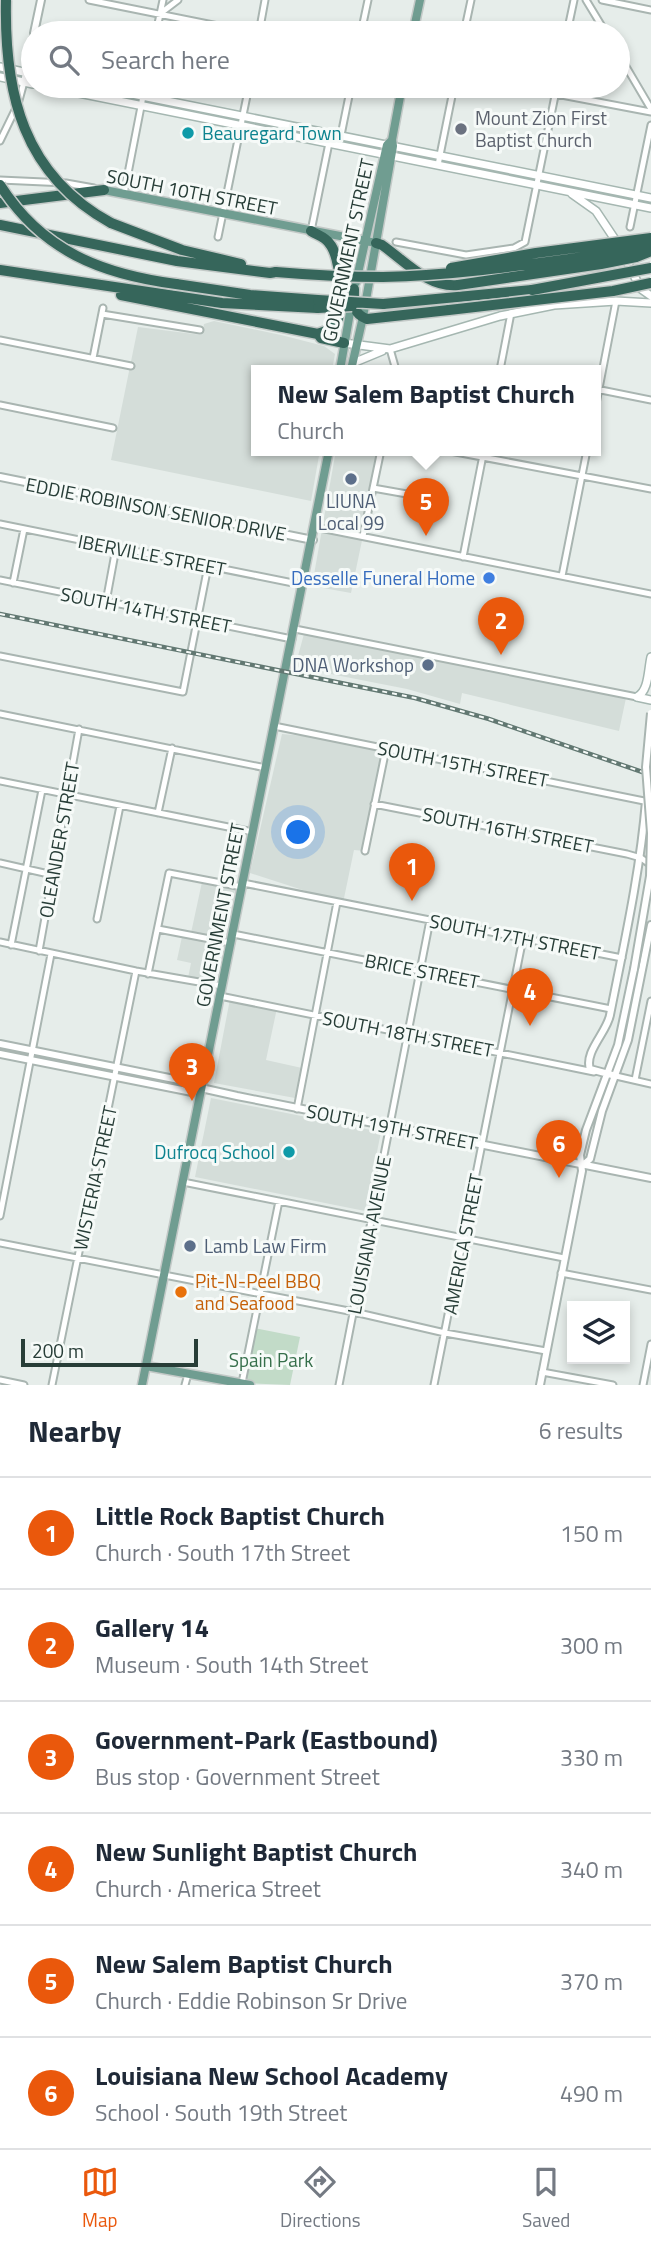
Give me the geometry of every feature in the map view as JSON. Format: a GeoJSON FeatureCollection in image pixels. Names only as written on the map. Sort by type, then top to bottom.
{"type":"FeatureCollection","features":[{"type":"Feature","properties":{"kind":"highway"},"geometry":{"type":"LineString","coordinates":[[6,0],[6,41],[11,87],[25,131],[40,159],[61,185],[85,206],[111,223],[182,250],[272,271]]}},
{"type":"Feature","properties":{"kind":"highway"},"geometry":{"type":"LineString","coordinates":[[0,185],[29,221],[69,253],[116,273],[318,304]]}},
{"type":"Feature","properties":{"kind":"highway"},"geometry":{"type":"LineString","coordinates":[[0,203],[104,190]]}},
{"type":"Feature","properties":{"kind":"highway"},"geometry":{"type":"LineString","coordinates":[[0,225],[177,261],[360,277],[483,270],[651,249]]}},
{"type":"Feature","properties":{"kind":"highway"},"geometry":{"type":"LineString","coordinates":[[0,270],[73,282],[318,334],[332,328],[338,318],[339,265],[329,243],[311,231]]}},
{"type":"Feature","properties":{"kind":"highway"},"geometry":{"type":"LineString","coordinates":[[428,275],[457,266],[496,259],[651,238]]}},
{"type":"Feature","properties":{"kind":"highway"},"geometry":{"type":"LineString","coordinates":[[376,243],[429,280],[443,285],[585,267],[636,257],[651,249]]}},
{"type":"Feature","properties":{"kind":"highway"},"geometry":{"type":"LineString","coordinates":[[532,290],[651,268]]}},
{"type":"Feature","properties":{"kind":"highway"},"geometry":{"type":"LineString","coordinates":[[117,291],[243,305],[383,304],[532,290],[651,283]]}},
{"type":"Feature","properties":{"kind":"highway"},"geometry":{"type":"LineString","coordinates":[[354,289],[354,307],[363,317],[385,318],[613,291],[651,283]]}},
{"type":"Feature","properties":{"kind":"highway"},"geometry":{"type":"LineString","coordinates":[[318,334],[320,338],[344,343]]}},
{"type":"Feature","properties":{"kind":"main road"},"geometry":{"type":"LineString","coordinates":[[416,21],[420,0]]}},
{"type":"Feature","properties":{"kind":"main road"},"geometry":{"type":"LineString","coordinates":[[0,68],[21,72]]}},
{"type":"Feature","properties":{"kind":"main road"},"geometry":{"type":"LineString","coordinates":[[0,77],[21,81]]}},
{"type":"Feature","properties":{"kind":"main road"},"geometry":{"type":"LineString","coordinates":[[103,98],[339,145],[440,156],[651,198]]}},
{"type":"Feature","properties":{"kind":"main road"},"geometry":{"type":"LineString","coordinates":[[154,98],[340,135],[438,165],[651,208]]}},
{"type":"Feature","properties":{"kind":"main road","name":"GOVERNMENT STREET"},"geometry":{"type":"LineString","coordinates":[[341,365],[364,241],[400,98]]}},
{"type":"Feature","properties":{"kind":"main road","name":"GOVERNMENT STREET"},"geometry":{"type":"LineString","coordinates":[[352,365],[376,243],[389,149]]}},
{"type":"Feature","properties":{"kind":"main road"},"geometry":{"type":"LineString","coordinates":[[559,189],[580,198],[601,217],[638,285],[640,302]]}},
{"type":"Feature","properties":{"kind":"main road","name":"SOUTH 10TH STREET"},"geometry":{"type":"LineString","coordinates":[[104,190],[376,243]]}},
{"type":"Feature","properties":{"kind":"main road"},"geometry":{"type":"LineString","coordinates":[[638,285],[651,296]]}},
{"type":"Feature","properties":{"kind":"main road"},"geometry":{"type":"LineString","coordinates":[[356,365],[388,349],[511,313],[554,305],[616,301],[651,303]]}},
{"type":"Feature","properties":{"kind":"main road"},"geometry":{"type":"LineString","coordinates":[[344,343],[388,349]]}},
{"type":"Feature","properties":{"kind":"main road","name":"GOVERNMENT STREET"},"geometry":{"type":"LineString","coordinates":[[142,1385],[328,456]]}},
{"type":"Feature","properties":{"kind":"main road"},"geometry":{"type":"LineString","coordinates":[[637,697],[645,688],[651,657]]}},
{"type":"Feature","properties":{"kind":"main road"},"geometry":{"type":"LineString","coordinates":[[637,697],[651,700]]}},
{"type":"Feature","properties":{"kind":"main road"},"geometry":{"type":"LineString","coordinates":[[146,1367],[246,1384]]}},
{"type":"Feature","properties":{"kind":"street"},"geometry":{"type":"LineString","coordinates":[[37,21],[41,0]]}},
{"type":"Feature","properties":{"kind":"street"},"geometry":{"type":"LineString","coordinates":[[89,0],[194,21]]}},
{"type":"Feature","properties":{"kind":"street"},"geometry":{"type":"LineString","coordinates":[[159,21],[163,0]]}},
{"type":"Feature","properties":{"kind":"street"},"geometry":{"type":"LineString","coordinates":[[160,14],[178,0]]}},
{"type":"Feature","properties":{"kind":"street"},"geometry":{"type":"LineString","coordinates":[[261,21],[265,0]]}},
{"type":"Feature","properties":{"kind":"street"},"geometry":{"type":"LineString","coordinates":[[364,21],[368,0]]}},
{"type":"Feature","properties":{"kind":"street"},"geometry":{"type":"LineString","coordinates":[[467,21],[471,0]]}},
{"type":"Feature","properties":{"kind":"street"},"geometry":{"type":"LineString","coordinates":[[570,21],[574,0]]}},
{"type":"Feature","properties":{"kind":"street"},"geometry":{"type":"LineString","coordinates":[[586,0],[599,21]]}},
{"type":"Feature","properties":{"kind":"street"},"geometry":{"type":"LineString","coordinates":[[602,0],[651,10]]}},
{"type":"Feature","properties":{"kind":"street"},"geometry":{"type":"LineString","coordinates":[[630,74],[651,110]]}},
{"type":"Feature","properties":{"kind":"street"},"geometry":{"type":"LineString","coordinates":[[0,141],[21,93]]}},
{"type":"Feature","properties":{"kind":"street"},"geometry":{"type":"LineString","coordinates":[[124,194],[144,98]]}},
{"type":"Feature","properties":{"kind":"street"},"geometry":{"type":"LineString","coordinates":[[218,237],[247,98]]}},
{"type":"Feature","properties":{"kind":"street"},"geometry":{"type":"LineString","coordinates":[[339,145],[348,98]]}},
{"type":"Feature","properties":{"kind":"street"},"geometry":{"type":"LineString","coordinates":[[438,165],[452,98]]}},
{"type":"Feature","properties":{"kind":"street"},"geometry":{"type":"LineString","coordinates":[[396,242],[466,255],[514,248],[525,242],[554,98]]}},
{"type":"Feature","properties":{"kind":"street"},"geometry":{"type":"LineString","coordinates":[[579,98],[651,110]]}},
{"type":"Feature","properties":{"kind":"street"},"geometry":{"type":"LineString","coordinates":[[630,227],[651,125]]}},
{"type":"Feature","properties":{"kind":"street"},"geometry":{"type":"LineString","coordinates":[[311,231],[329,143]]}},
{"type":"Feature","properties":{"kind":"street","name":"SOUTH 10TH STREET"},"geometry":{"type":"LineString","coordinates":[[0,180],[66,183],[104,190]]}},
{"type":"Feature","properties":{"kind":"street"},"geometry":{"type":"LineString","coordinates":[[601,370],[616,301]]}},
{"type":"Feature","properties":{"kind":"street"},"geometry":{"type":"LineString","coordinates":[[93,358],[103,311],[200,330]]}},
{"type":"Feature","properties":{"kind":"street"},"geometry":{"type":"LineString","coordinates":[[501,365],[511,313]]}},
{"type":"Feature","properties":{"kind":"street"},"geometry":{"type":"LineString","coordinates":[[0,340],[131,366]]}},
{"type":"Feature","properties":{"kind":"street"},"geometry":{"type":"LineString","coordinates":[[388,349],[394,365]]}},
{"type":"Feature","properties":{"kind":"street"},"geometry":{"type":"LineString","coordinates":[[601,390],[651,400]]}},
{"type":"Feature","properties":{"kind":"street"},"geometry":{"type":"LineString","coordinates":[[0,405],[113,428]]}},
{"type":"Feature","properties":{"kind":"street"},"geometry":{"type":"LineString","coordinates":[[363,536],[380,456]]}},
{"type":"Feature","properties":{"kind":"street"},"geometry":{"type":"LineString","coordinates":[[463,557],[484,456]]}},
{"type":"Feature","properties":{"kind":"street"},"geometry":{"type":"LineString","coordinates":[[493,456],[651,489]]}},
{"type":"Feature","properties":{"kind":"street"},"geometry":{"type":"LineString","coordinates":[[562,576],[586,456]]}},
{"type":"Feature","properties":{"kind":"street","name":"EDDIE ROBINSON SENIOR DRIVE"},"geometry":{"type":"LineString","coordinates":[[0,477],[313,540]]}},
{"type":"Feature","properties":{"kind":"street"},"geometry":{"type":"LineString","coordinates":[[373,488],[435,499]]}},
{"type":"Feature","properties":{"kind":"street","name":"IBERVILLE STREET"},"geometry":{"type":"LineString","coordinates":[[0,524],[303,585]]}},
{"type":"Feature","properties":{"kind":"street"},"geometry":{"type":"LineString","coordinates":[[315,527],[651,594]]}},
{"type":"Feature","properties":{"kind":"street"},"geometry":{"type":"LineString","coordinates":[[13,583],[24,529]]}},
{"type":"Feature","properties":{"kind":"street"},"geometry":{"type":"LineString","coordinates":[[106,602],[116,548]]}},
{"type":"Feature","properties":{"kind":"street"},"geometry":{"type":"LineString","coordinates":[[0,656],[183,692],[208,566]]}},
{"type":"Feature","properties":{"kind":"street","name":"SOUTH 14TH STREET"},"geometry":{"type":"LineString","coordinates":[[0,580],[293,639]]}},
{"type":"Feature","properties":{"kind":"street"},"geometry":{"type":"LineString","coordinates":[[295,629],[637,697]]}},
{"type":"Feature","properties":{"kind":"street"},"geometry":{"type":"LineString","coordinates":[[583,1165],[590,1159],[602,1111],[628,1040],[650,876],[651,833],[646,767],[651,713]]}},
{"type":"Feature","properties":{"kind":"street"},"geometry":{"type":"LineString","coordinates":[[0,714],[266,768]]}},
{"type":"Feature","properties":{"kind":"street","name":"SOUTH 15TH STREET"},"geometry":{"type":"LineString","coordinates":[[274,726],[648,803]]}},
{"type":"Feature","properties":{"kind":"street","name":"OLEANDER STREET"},"geometry":{"type":"LineString","coordinates":[[39,951],[79,729]]}},
{"type":"Feature","properties":{"kind":"street"},"geometry":{"type":"LineString","coordinates":[[158,813],[172,748]]}},
{"type":"Feature","properties":{"kind":"street"},"geometry":{"type":"LineString","coordinates":[[365,851],[386,749]]}},
{"type":"Feature","properties":{"kind":"street"},"geometry":{"type":"LineString","coordinates":[[0,781],[253,832]]}},
{"type":"Feature","properties":{"kind":"street"},"geometry":{"type":"LineString","coordinates":[[11,945],[42,790]]}},
{"type":"Feature","properties":{"kind":"street"},"geometry":{"type":"LineString","coordinates":[[648,803],[641,858],[608,1024],[589,1061],[589,1067],[596,1072],[651,1083]]}},
{"type":"Feature","properties":{"kind":"street","name":"SOUTH 16TH STREET"},"geometry":{"type":"LineString","coordinates":[[374,804],[641,858]]}},
{"type":"Feature","properties":{"kind":"street"},"geometry":{"type":"LineString","coordinates":[[97,919],[120,806]]}},
{"type":"Feature","properties":{"kind":"street"},"geometry":{"type":"LineString","coordinates":[[641,858],[651,866]]}},
{"type":"Feature","properties":{"kind":"street"},"geometry":{"type":"LineString","coordinates":[[0,863],[54,875]]}},
{"type":"Feature","properties":{"kind":"street","name":"SOUTH 17TH STREET"},"geometry":{"type":"LineString","coordinates":[[158,929],[169,873],[337,902],[621,958]]}},
{"type":"Feature","properties":{"kind":"street"},"geometry":{"type":"LineString","coordinates":[[297,1109],[337,902]]}},
{"type":"Feature","properties":{"kind":"street","name":"LOUISIANA AVENUE"},"geometry":{"type":"LineString","coordinates":[[339,1385],[430,920]]}},
{"type":"Feature","properties":{"kind":"street"},"geometry":{"type":"LineString","coordinates":[[540,1385],[583,1165],[580,1155],[586,1130],[624,1024],[651,925]]}},
{"type":"Feature","properties":{"kind":"street"},"geometry":{"type":"LineString","coordinates":[[148,974],[158,929]]}},
{"type":"Feature","properties":{"kind":"street","name":"BRICE STREET"},"geometry":{"type":"LineString","coordinates":[[158,929],[328,953],[611,1009]]}},
{"type":"Feature","properties":{"kind":"street","name":"AMERICA STREET"},"geometry":{"type":"LineString","coordinates":[[435,1385],[523,938]]}},
{"type":"Feature","properties":{"kind":"street"},"geometry":{"type":"LineString","coordinates":[[0,942],[148,974],[222,986]]}},
{"type":"Feature","properties":{"kind":"street"},"geometry":{"type":"LineString","coordinates":[[0,1216],[51,954]]}},
{"type":"Feature","properties":{"kind":"street","name":"WISTERIA STREET"},"geometry":{"type":"LineString","coordinates":[[52,1385],[136,971]]}},
{"type":"Feature","properties":{"kind":"street","name":"SOUTH 18TH STREET"},"geometry":{"type":"LineString","coordinates":[[220,996],[596,1072]]}},
{"type":"Feature","properties":{"kind":"street"},"geometry":{"type":"LineString","coordinates":[[635,1080],[651,1001]]}},
{"type":"Feature","properties":{"kind":"street"},"geometry":{"type":"LineString","coordinates":[[0,1044],[194,1083],[201,1088]]}},
{"type":"Feature","properties":{"kind":"street"},"geometry":{"type":"LineString","coordinates":[[0,1054],[192,1092],[201,1088]]}},
{"type":"Feature","properties":{"kind":"street","name":"SOUTH 19TH STREET"},"geometry":{"type":"LineString","coordinates":[[201,1088],[651,1178]]}},
{"type":"Feature","properties":{"kind":"street"},"geometry":{"type":"LineString","coordinates":[[183,1182],[564,1258]]}},
{"type":"Feature","properties":{"kind":"street"},"geometry":{"type":"LineString","coordinates":[[246,1384],[279,1201]]}},
{"type":"Feature","properties":{"kind":"street"},"geometry":{"type":"LineString","coordinates":[[0,1243],[354,1312],[445,1334],[546,1351]]}},
{"type":"Feature","properties":{"kind":"street"},"geometry":{"type":"LineString","coordinates":[[561,1273],[651,1290]]}},
{"type":"Feature","properties":{"kind":"street"},"geometry":{"type":"LineString","coordinates":[[643,1385],[651,1344]]}},
{"type":"Feature","properties":{"kind":"street"},"geometry":{"type":"LineString","coordinates":[[542,1373],[613,1385]]}},
{"type":"Feature","properties":{"kind":"street"},"geometry":{"type":"LineString","coordinates":[[185,1385],[188,1374]]}},
{"type":"Feature","properties":{"kind":"street"},"geometry":{"type":"LineString","coordinates":[[0,1380],[24,1385]]}},
{"type":"Feature","properties":{"kind":"shaded area"},"geometry":{"type":"Polygon","coordinates":[[[214,321],[281,335],[324,346],[335,354],[333,365],[251,365],[251,456],[319,456],[311,501],[111,460],[138,327],[202,335],[204,324],[214,321]]]}},
{"type":"Feature","properties":{"kind":"shaded area"},"geometry":{"type":"Polygon","coordinates":[[[335,456],[380,456],[351,593],[312,586],[335,456]]]}},
{"type":"Feature","properties":{"kind":"shaded area"},"geometry":{"type":"Polygon","coordinates":[[[304,634],[626,698],[619,731],[462,693],[460,704],[407,689],[295,667],[304,634]]]}},
{"type":"Feature","properties":{"kind":"shaded area"},"geometry":{"type":"Polygon","coordinates":[[[282,734],[338,739],[386,749],[365,851],[354,850],[343,903],[250,873],[282,734]]]}},
{"type":"Feature","properties":{"kind":"shaded area"},"geometry":{"type":"Polygon","coordinates":[[[202,882],[235,890],[215,982],[188,978],[191,963],[177,960],[183,932],[191,933],[202,882]]]}},
{"type":"Feature","properties":{"kind":"shaded area"},"geometry":{"type":"Polygon","coordinates":[[[230,999],[277,1008],[266,1060],[302,1068],[295,1098],[214,1083],[230,999]]]}},
{"type":"Feature","properties":{"kind":"shaded area"},"geometry":{"type":"Polygon","coordinates":[[[211,1098],[381,1132],[365,1211],[195,1177],[211,1098]]]}},
{"type":"Feature","properties":{"kind":"green space","name":"Spain Park"},"geometry":{"type":"Polygon","coordinates":[[[254,1328],[300,1337],[290,1385],[242,1383],[254,1328]]]}},
{"type":"Feature","properties":{"kind":"railway"},"geometry":{"type":"LineString","coordinates":[[0,614],[415,698],[489,719],[651,775]]}},
{"type":"Feature","properties":{"kind":"place","name":"Mount Zion First Baptist Church"},"geometry":{"type":"Point","coordinates":[461,129]}},
{"type":"Feature","properties":{"kind":"place","name":"Beauregard Town"},"geometry":{"type":"Point","coordinates":[188,133]}},
{"type":"Feature","properties":{"kind":"place","name":"LIUNA Local 99"},"geometry":{"type":"Point","coordinates":[351,479]}},
{"type":"Feature","properties":{"kind":"place","name":"New Salem Baptist Church"},"geometry":{"type":"Point","coordinates":[426,536]}},
{"type":"Feature","properties":{"kind":"place","name":"Desselle Funeral Home"},"geometry":{"type":"Point","coordinates":[489,578]}},
{"type":"Feature","properties":{"kind":"place","name":"Gallery 14"},"geometry":{"type":"Point","coordinates":[501,655]}},
{"type":"Feature","properties":{"kind":"place","name":"DNA Workshop"},"geometry":{"type":"Point","coordinates":[428,665]}},
{"type":"Feature","properties":{"kind":"place","name":"Little Rock Baptist Church"},"geometry":{"type":"Point","coordinates":[412,901]}},
{"type":"Feature","properties":{"kind":"place","name":"New Sunlight Baptist Church"},"geometry":{"type":"Point","coordinates":[530,1026]}},
{"type":"Feature","properties":{"kind":"place","name":"Government-Park (Eastbound)"},"geometry":{"type":"Point","coordinates":[192,1101]}},
{"type":"Feature","properties":{"kind":"place","name":"Dufrocq School"},"geometry":{"type":"Point","coordinates":[289,1152]}},
{"type":"Feature","properties":{"kind":"place","name":"Louisiana New School Academy"},"geometry":{"type":"Point","coordinates":[559,1178]}},
{"type":"Feature","properties":{"kind":"place","name":"Lamb Law Firm"},"geometry":{"type":"Point","coordinates":[190,1246]}},
{"type":"Feature","properties":{"kind":"place","name":"Pit-N-Peel BBQ and Seafood"},"geometry":{"type":"Point","coordinates":[181,1292]}}]}
